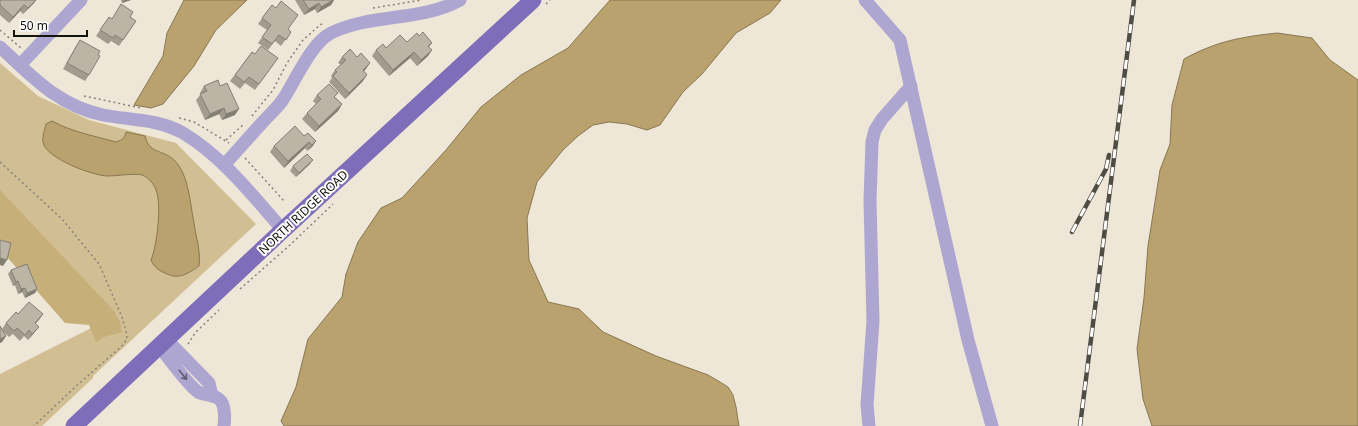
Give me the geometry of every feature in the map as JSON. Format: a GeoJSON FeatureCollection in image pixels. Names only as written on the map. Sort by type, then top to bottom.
{"type":"FeatureCollection","features":[{"type":"Feature","properties":{"kind":"main road","name":"NORTH RIDGE ROAD"},"geometry":{"type":"LineString","coordinates":[[74,426],[283,230],[533,0]]}},
{"type":"Feature","properties":{"kind":"street"},"geometry":{"type":"LineString","coordinates":[[20,65],[81,0]]}},
{"type":"Feature","properties":{"kind":"street"},"geometry":{"type":"LineString","coordinates":[[225,164],[281,102],[305,62],[317,46],[330,34],[354,25],[416,15],[436,10],[460,0]]}},
{"type":"Feature","properties":{"kind":"street"},"geometry":{"type":"LineString","coordinates":[[866,1],[900,40],[968,340],[992,426]]}},
{"type":"Feature","properties":{"kind":"street"},"geometry":{"type":"LineString","coordinates":[[0,47],[48,90],[71,104],[102,114],[147,121],[182,132],[225,164],[283,230]]}},
{"type":"Feature","properties":{"kind":"street"},"geometry":{"type":"LineString","coordinates":[[869,426],[867,405],[873,321],[870,201],[872,142],[875,130],[882,119],[911,86]]}},
{"type":"Feature","properties":{"kind":"street"},"geometry":{"type":"LineString","coordinates":[[163,343],[188,381],[198,392],[218,398],[222,403],[225,419],[224,426]]}},
{"type":"Feature","properties":{"kind":"path"},"geometry":{"type":"LineString","coordinates":[[0,162],[62,219],[99,264],[122,317],[126,331],[127,339],[122,346],[75,387],[34,426]]}},
{"type":"Feature","properties":{"kind":"shaded area"},"geometry":{"type":"Polygon","coordinates":[[[184,0],[247,0],[216,30],[194,66],[163,104],[151,108],[134,105],[163,56],[167,33],[184,0]]]}},
{"type":"Feature","properties":{"kind":"shaded area"},"geometry":{"type":"Polygon","coordinates":[[[610,0],[781,0],[770,13],[736,33],[702,74],[683,92],[660,125],[647,130],[627,124],[609,122],[593,125],[578,136],[563,150],[537,182],[527,218],[529,260],[548,302],[579,309],[603,332],[656,356],[708,375],[728,387],[733,395],[739,426],[284,426],[281,421],[296,387],[308,339],[342,297],[346,274],[358,242],[381,208],[402,198],[446,150],[481,107],[521,75],[568,48],[610,0]]]}},
{"type":"Feature","properties":{"kind":"shaded area"},"geometry":{"type":"Polygon","coordinates":[[[1277,33],[1312,38],[1330,60],[1358,80],[1358,426],[1152,426],[1143,399],[1137,349],[1144,298],[1148,246],[1160,170],[1170,144],[1172,105],[1184,59],[1218,44],[1252,36],[1277,33]]]}},
{"type":"Feature","properties":{"kind":"shaded area"},"geometry":{"type":"Polygon","coordinates":[[[0,63],[38,96],[89,120],[176,143],[256,224],[93,376],[93,378],[42,426],[0,426],[0,374],[117,315],[0,193],[0,63]]]}},
{"type":"Feature","properties":{"kind":"shaded area"},"geometry":{"type":"Polygon","coordinates":[[[52,121],[76,131],[116,142],[125,136],[126,132],[145,136],[147,142],[153,149],[174,160],[183,173],[186,181],[199,250],[199,266],[180,276],[171,276],[155,267],[151,260],[157,235],[159,205],[158,196],[152,183],[146,177],[139,174],[101,175],[81,169],[60,160],[46,148],[43,142],[46,124],[52,121]]]}},
{"type":"Feature","properties":{"kind":"shaded area"},"geometry":{"type":"Polygon","coordinates":[[[0,190],[115,312],[120,322],[122,332],[104,337],[96,342],[89,325],[65,323],[0,249],[0,190]]]}},
{"type":"Feature","properties":{"kind":"building"},"geometry":{"type":"Polygon","coordinates":[[[1,0],[36,0],[28,8],[24,5],[13,17],[0,5],[1,0]]]}},
{"type":"Feature","properties":{"kind":"building"},"geometry":{"type":"Polygon","coordinates":[[[303,0],[333,0],[321,7],[319,3],[309,9],[303,0]]]}},
{"type":"Feature","properties":{"kind":"building"},"geometry":{"type":"Polygon","coordinates":[[[281,1],[298,15],[288,29],[291,32],[286,40],[279,35],[272,44],[262,37],[271,25],[262,18],[272,5],[276,8],[281,1]]]}},
{"type":"Feature","properties":{"kind":"building"},"geometry":{"type":"Polygon","coordinates":[[[121,4],[133,12],[130,17],[136,21],[123,40],[115,35],[113,38],[100,30],[109,17],[112,19],[121,4]]]}},
{"type":"Feature","properties":{"kind":"building"},"geometry":{"type":"Polygon","coordinates":[[[423,32],[432,43],[428,46],[432,50],[421,60],[414,52],[393,70],[376,50],[383,44],[386,48],[400,35],[407,42],[417,33],[419,36],[423,32]]]}},
{"type":"Feature","properties":{"kind":"building"},"geometry":{"type":"Polygon","coordinates":[[[80,40],[100,51],[98,55],[100,56],[89,75],[67,63],[80,40]]]}},
{"type":"Feature","properties":{"kind":"building"},"geometry":{"type":"Polygon","coordinates":[[[261,46],[278,58],[259,84],[249,77],[244,82],[235,75],[252,52],[255,54],[261,46]]]}},
{"type":"Feature","properties":{"kind":"building"},"geometry":{"type":"Polygon","coordinates":[[[350,49],[357,57],[361,53],[370,63],[363,70],[367,75],[349,93],[333,76],[337,72],[335,70],[346,60],[342,57],[350,49]]]}},
{"type":"Feature","properties":{"kind":"building"},"geometry":{"type":"Polygon","coordinates":[[[218,80],[220,86],[227,83],[239,109],[226,114],[224,108],[210,114],[200,94],[207,91],[204,86],[218,80]]]}},
{"type":"Feature","properties":{"kind":"building"},"geometry":{"type":"Polygon","coordinates":[[[329,84],[338,93],[334,97],[342,104],[319,126],[307,113],[321,99],[317,95],[329,84]]]}},
{"type":"Feature","properties":{"kind":"building"},"geometry":{"type":"Polygon","coordinates":[[[295,126],[304,136],[308,133],[316,141],[312,145],[309,142],[288,161],[274,146],[295,126]]]}},
{"type":"Feature","properties":{"kind":"building"},"geometry":{"type":"Polygon","coordinates":[[[307,154],[313,160],[299,173],[293,166],[307,154]]]}},
{"type":"Feature","properties":{"kind":"building"},"geometry":{"type":"Polygon","coordinates":[[[0,240],[11,243],[7,260],[0,258],[0,240]]]}},
{"type":"Feature","properties":{"kind":"building"},"geometry":{"type":"Polygon","coordinates":[[[27,264],[37,289],[27,293],[25,288],[21,289],[18,281],[16,282],[11,270],[27,264]]]}},
{"type":"Feature","properties":{"kind":"building"},"geometry":{"type":"Polygon","coordinates":[[[29,302],[43,314],[35,323],[39,327],[32,334],[29,330],[25,335],[17,328],[14,331],[6,323],[16,312],[18,314],[29,302]]]}},
{"type":"Feature","properties":{"kind":"building"},"geometry":{"type":"Polygon","coordinates":[[[0,326],[6,336],[0,339],[0,326]]]}},
{"type":"Feature","properties":{"kind":"railway"},"geometry":{"type":"LineString","coordinates":[[1080,426],[1134,0]]}},
{"type":"Feature","properties":{"kind":"railway"},"geometry":{"type":"LineString","coordinates":[[1072,232],[1106,169],[1109,155]]}}]}
